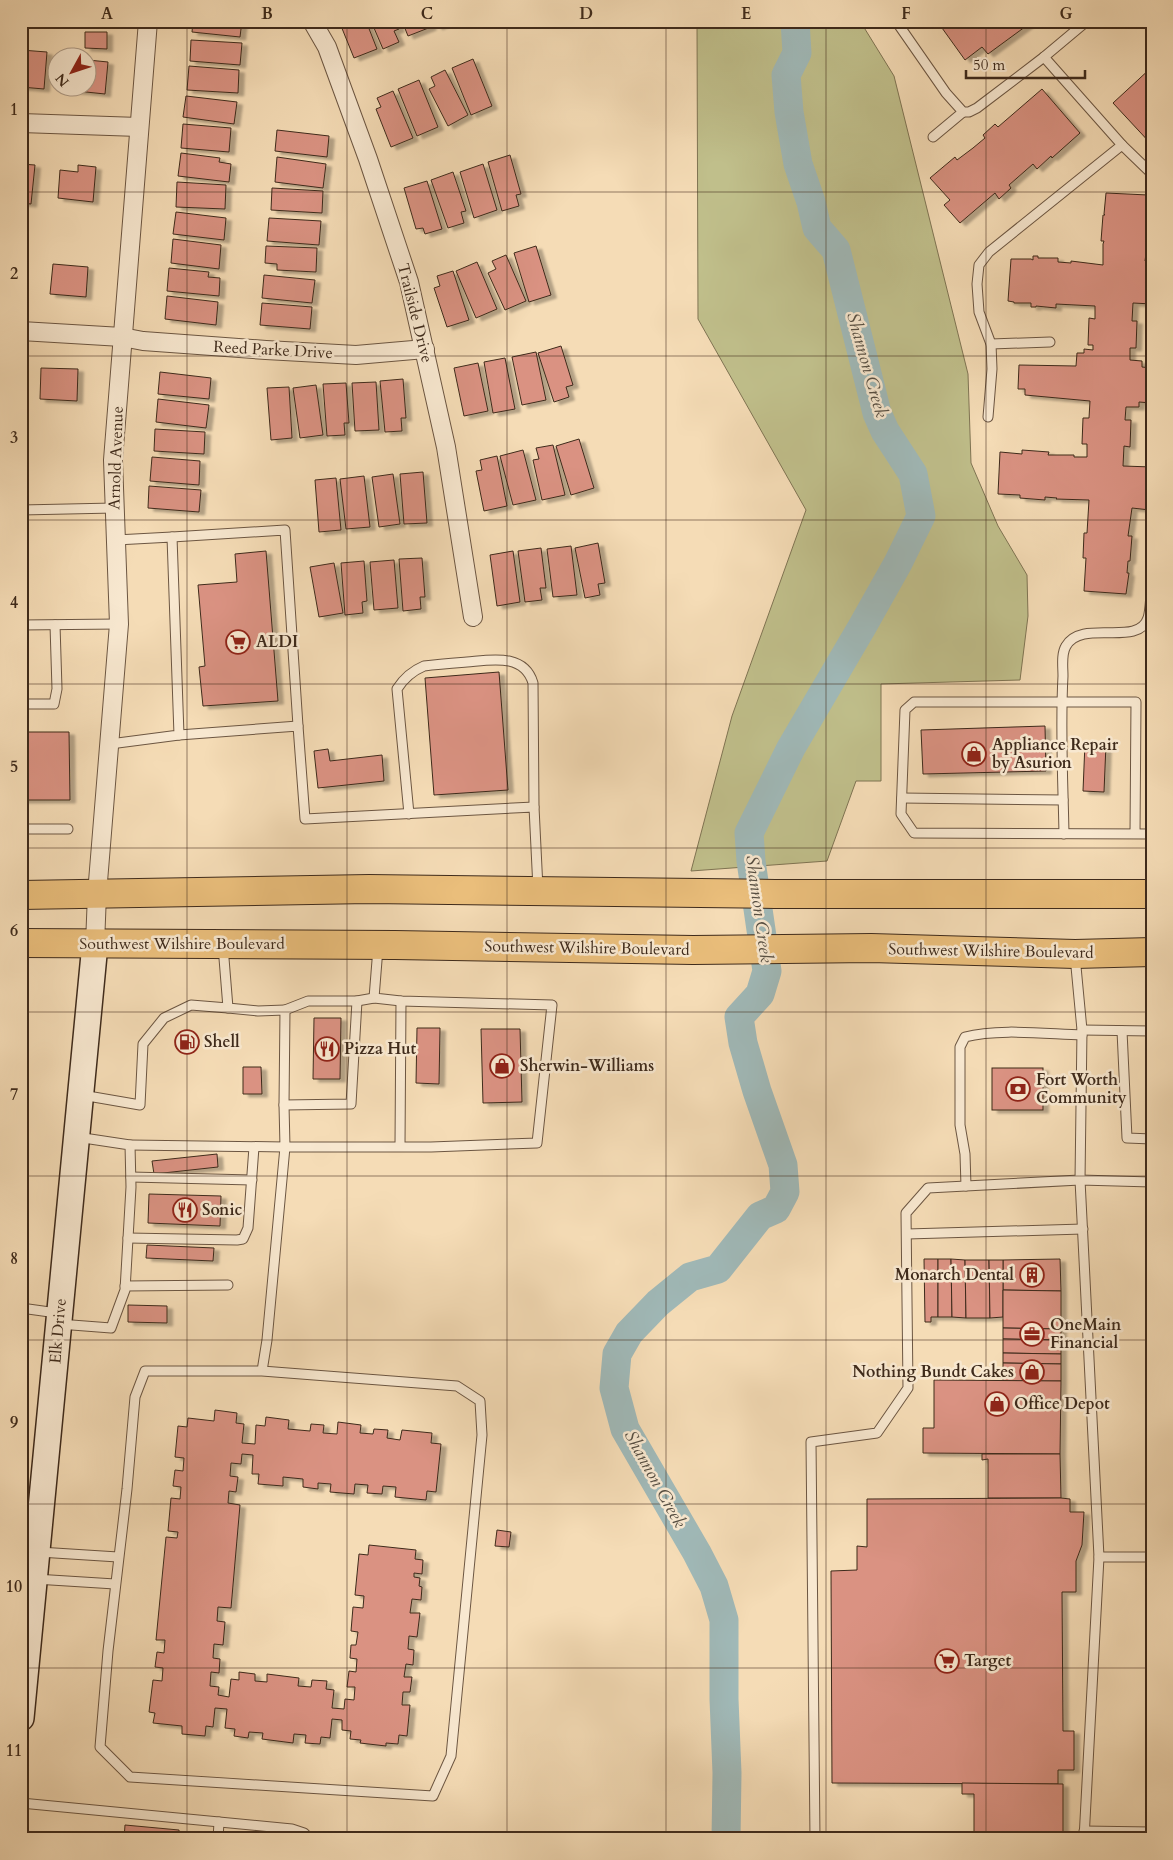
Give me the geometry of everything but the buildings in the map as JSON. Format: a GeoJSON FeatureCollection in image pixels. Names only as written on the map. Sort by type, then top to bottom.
{"type":"FeatureCollection","features":[{"type":"Feature","properties":{"kind":"main road"},"geometry":{"type":"LineString","coordinates":[[21,895],[369,889],[775,894],[1152,894]]}},
{"type":"Feature","properties":{"kind":"main road","name":"Southwest Wilshire Boulevard"},"geometry":{"type":"LineString","coordinates":[[21,944],[379,945],[693,950],[872,948],[1075,954],[1152,952]]}},
{"type":"Feature","properties":{"kind":"street","name":"Arnold Avenue"},"geometry":{"type":"LineString","coordinates":[[95,944],[97,894],[119,624],[113,460],[148,21]]}},
{"type":"Feature","properties":{"kind":"street","name":"Trailside Drive"},"geometry":{"type":"LineString","coordinates":[[312,21],[327,47],[368,159],[409,282],[446,447],[473,617]]}},
{"type":"Feature","properties":{"kind":"street"},"geometry":{"type":"LineString","coordinates":[[21,123],[139,127]]}},
{"type":"Feature","properties":{"kind":"street","name":"Reed Parke Drive"},"geometry":{"type":"LineString","coordinates":[[21,331],[356,355],[425,349]]}},
{"type":"Feature","properties":{"kind":"street","name":"Elk Drive"},"geometry":{"type":"LineString","coordinates":[[21,1716],[95,944]]}},
{"type":"Feature","properties":{"kind":"lane"},"geometry":{"type":"LineString","coordinates":[[896,21],[962,112]]}},
{"type":"Feature","properties":{"kind":"lane"},"geometry":{"type":"LineString","coordinates":[[933,137],[962,112],[969,112],[976,108],[1044,58],[1087,21]]}},
{"type":"Feature","properties":{"kind":"lane"},"geometry":{"type":"LineString","coordinates":[[1044,58],[1122,145],[1152,174]]}},
{"type":"Feature","properties":{"kind":"lane"},"geometry":{"type":"LineString","coordinates":[[988,417],[992,369],[991,344],[979,312],[977,284],[979,265],[989,252],[1122,145]]}},
{"type":"Feature","properties":{"kind":"lane"},"geometry":{"type":"LineString","coordinates":[[991,344],[1050,342]]}},
{"type":"Feature","properties":{"kind":"lane"},"geometry":{"type":"LineString","coordinates":[[21,510],[114,508]]}},
{"type":"Feature","properties":{"kind":"lane"},"geometry":{"type":"LineString","coordinates":[[116,540],[285,530],[305,819],[534,807]]}},
{"type":"Feature","properties":{"kind":"lane"},"geometry":{"type":"LineString","coordinates":[[172,537],[179,734]]}},
{"type":"Feature","properties":{"kind":"lane"},"geometry":{"type":"LineString","coordinates":[[1064,834],[1062,702],[1064,651],[1067,644],[1073,639],[1092,632],[1126,633],[1136,630],[1147,619],[1152,587]]}},
{"type":"Feature","properties":{"kind":"lane"},"geometry":{"type":"LineString","coordinates":[[21,625],[119,624]]}},
{"type":"Feature","properties":{"kind":"lane"},"geometry":{"type":"LineString","coordinates":[[21,704],[54,704],[57,689],[55,625]]}},
{"type":"Feature","properties":{"kind":"lane"},"geometry":{"type":"LineString","coordinates":[[409,814],[397,689],[401,683],[414,670],[424,666],[500,659],[521,666],[527,671],[533,683],[534,807],[538,891]]}},
{"type":"Feature","properties":{"kind":"lane"},"geometry":{"type":"LineString","coordinates":[[1134,834],[1136,702],[914,702],[905,710],[901,814],[914,833],[1064,834],[1134,834],[1152,834]]}},
{"type":"Feature","properties":{"kind":"lane"},"geometry":{"type":"LineString","coordinates":[[110,744],[179,734],[298,726]]}},
{"type":"Feature","properties":{"kind":"lane"},"geometry":{"type":"LineString","coordinates":[[902,798],[1063,800]]}},
{"type":"Feature","properties":{"kind":"lane"},"geometry":{"type":"LineString","coordinates":[[21,830],[68,829]]}},
{"type":"Feature","properties":{"kind":"lane"},"geometry":{"type":"LineString","coordinates":[[222,944],[228,1008]]}},
{"type":"Feature","properties":{"kind":"lane"},"geometry":{"type":"LineString","coordinates":[[374,998],[379,945]]}},
{"type":"Feature","properties":{"kind":"lane"},"geometry":{"type":"LineString","coordinates":[[1075,954],[1082,1033],[1080,1180],[1099,1557],[1084,1835],[1152,1832]]}},
{"type":"Feature","properties":{"kind":"lane"},"geometry":{"type":"LineString","coordinates":[[77,1137],[130,1145],[254,1148],[431,1147],[537,1143],[552,1005],[401,1001],[374,998],[357,1001],[308,1001],[285,1010],[258,1011],[191,1005],[164,1018],[144,1044],[140,1105],[80,1094]]}},
{"type":"Feature","properties":{"kind":"lane"},"geometry":{"type":"LineString","coordinates":[[284,1104],[352,1104],[357,1001]]}},
{"type":"Feature","properties":{"kind":"lane"},"geometry":{"type":"LineString","coordinates":[[400,1146],[401,1001]]}},
{"type":"Feature","properties":{"kind":"lane"},"geometry":{"type":"LineString","coordinates":[[262,1371],[267,1340],[285,1147],[285,1010]]}},
{"type":"Feature","properties":{"kind":"lane"},"geometry":{"type":"LineString","coordinates":[[1122,1031],[1127,1138],[1152,1139]]}},
{"type":"Feature","properties":{"kind":"lane"},"geometry":{"type":"LineString","coordinates":[[966,1186],[965,1154],[960,1125],[960,1047],[965,1038],[977,1034],[1152,1031]]}},
{"type":"Feature","properties":{"kind":"lane"},"geometry":{"type":"LineString","coordinates":[[21,1308],[59,1319],[111,1328],[125,1286],[131,1178],[130,1145]]}},
{"type":"Feature","properties":{"kind":"lane"},"geometry":{"type":"LineString","coordinates":[[128,1238],[243,1239],[248,1228],[254,1148]]}},
{"type":"Feature","properties":{"kind":"lane"},"geometry":{"type":"LineString","coordinates":[[131,1178],[252,1180]]}},
{"type":"Feature","properties":{"kind":"lane"},"geometry":{"type":"LineString","coordinates":[[815,1839],[811,1442],[877,1433],[908,1388],[906,1213],[928,1188],[1080,1180],[1152,1182]]}},
{"type":"Feature","properties":{"kind":"lane"},"geometry":{"type":"LineString","coordinates":[[906,1234],[1083,1229]]}},
{"type":"Feature","properties":{"kind":"lane"},"geometry":{"type":"LineString","coordinates":[[125,1286],[228,1285]]}},
{"type":"Feature","properties":{"kind":"lane"},"geometry":{"type":"LineString","coordinates":[[145,1371],[262,1371],[457,1386],[480,1401],[482,1435],[450,1756],[433,1796],[130,1777],[100,1747],[118,1557],[136,1397],[145,1371]]}},
{"type":"Feature","properties":{"kind":"lane"},"geometry":{"type":"LineString","coordinates":[[37,1552],[118,1557]]}},
{"type":"Feature","properties":{"kind":"lane"},"geometry":{"type":"LineString","coordinates":[[1099,1557],[1152,1557]]}},
{"type":"Feature","properties":{"kind":"lane"},"geometry":{"type":"LineString","coordinates":[[35,1579],[116,1584]]}},
{"type":"Feature","properties":{"kind":"lane"},"geometry":{"type":"LineString","coordinates":[[21,1803],[292,1829],[310,1839]]}},
{"type":"Feature","properties":{"kind":"lane"},"geometry":{"type":"LineString","coordinates":[[218,1839],[219,1822]]}},
{"type":"Feature","properties":{"kind":"shaded area"},"geometry":{"type":"Polygon","coordinates":[[[697,21],[860,21],[894,76],[968,374],[971,463],[998,526],[1027,575],[1028,616],[1020,680],[881,684],[881,781],[856,781],[827,861],[691,871],[732,716],[806,510],[698,319],[697,21]]]}},
{"type":"Feature","properties":{"kind":"waterway","name":"Shannon Creek"},"geometry":{"type":"LineString","coordinates":[[726,1839],[727,1773],[724,1699],[724,1620],[714,1586],[697,1553],[625,1429],[614,1388],[617,1354],[629,1333],[658,1303],[690,1277],[718,1269],[760,1216],[776,1209],[785,1192],[783,1165],[757,1091],[743,1043],[739,1017],[760,994],[767,971],[751,861],[749,833],[791,748],[898,563],[921,516],[913,474],[885,431],[877,413],[836,250],[817,228],[811,202],[798,164],[789,112],[786,75],[797,53],[795,21]]}},
{"type":"Feature","properties":{"kind":"place","name":"ALDI"},"geometry":{"type":"Point","coordinates":[238,642]}},
{"type":"Feature","properties":{"kind":"place","name":"Appliance Repair by Asurion"},"geometry":{"type":"Point","coordinates":[974,754]}},
{"type":"Feature","properties":{"kind":"place","name":"Shell"},"geometry":{"type":"Point","coordinates":[187,1042]}},
{"type":"Feature","properties":{"kind":"place","name":"Pizza Hut"},"geometry":{"type":"Point","coordinates":[327,1049]}},
{"type":"Feature","properties":{"kind":"place","name":"Sherwin-Williams"},"geometry":{"type":"Point","coordinates":[502,1066]}},
{"type":"Feature","properties":{"kind":"place","name":"Fort Worth Community"},"geometry":{"type":"Point","coordinates":[1018,1089]}},
{"type":"Feature","properties":{"kind":"place","name":"Sonic"},"geometry":{"type":"Point","coordinates":[185,1210]}},
{"type":"Feature","properties":{"kind":"place","name":"Monarch Dental"},"geometry":{"type":"Point","coordinates":[1032,1275]}},
{"type":"Feature","properties":{"kind":"place","name":"OneMain Financial"},"geometry":{"type":"Point","coordinates":[1032,1334]}},
{"type":"Feature","properties":{"kind":"place","name":"Nothing Bundt Cakes"},"geometry":{"type":"Point","coordinates":[1032,1372]}},
{"type":"Feature","properties":{"kind":"place","name":"Office Depot"},"geometry":{"type":"Point","coordinates":[997,1404]}},
{"type":"Feature","properties":{"kind":"place","name":"Target"},"geometry":{"type":"Point","coordinates":[947,1661]}}]}
